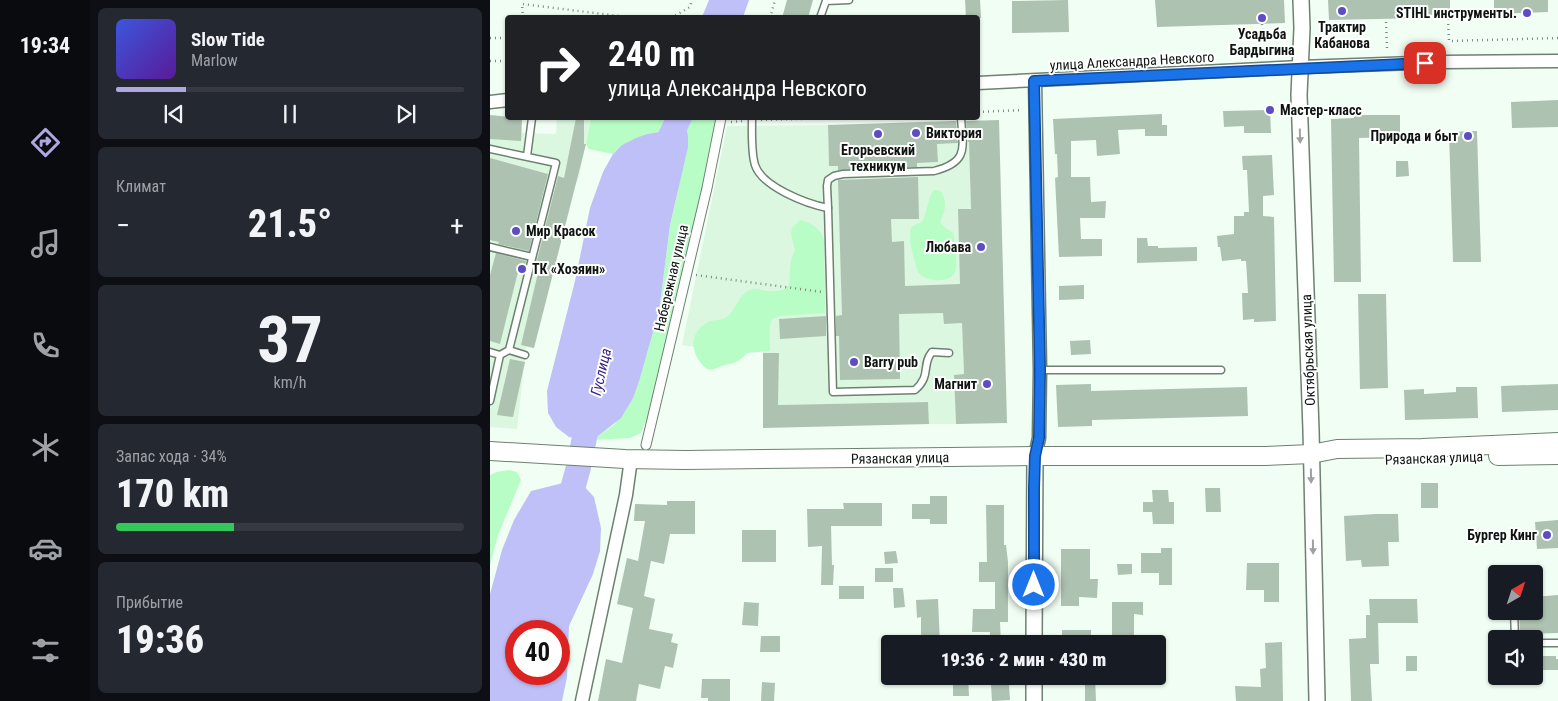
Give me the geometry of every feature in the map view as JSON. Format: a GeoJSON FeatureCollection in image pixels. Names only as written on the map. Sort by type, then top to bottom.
{"type":"FeatureCollection","features":[{"type":"Feature","properties":{"kind":"main road","name":"Рязанская улица"},"geometry":{"type":"LineString","coordinates":[[490,450],[526,454],[628,459],[904,459],[1311,454],[1337,449],[1422,448],[1558,442]]}},
{"type":"Feature","properties":{"kind":"main road","name":"Рязанская улица"},"geometry":{"type":"LineString","coordinates":[[1311,454],[1341,461],[1558,455]]}},
{"type":"Feature","properties":{"kind":"street","name":"Октябрьская улица"},"geometry":{"type":"LineString","coordinates":[[1301,0],[1302,28],[1299,95],[1311,454],[1316,701]]}},
{"type":"Feature","properties":{"kind":"street","name":"улица Александра Невского"},"geometry":{"type":"LineString","coordinates":[[980,83],[1300,67],[1443,62],[1558,61]]}},
{"type":"Feature","properties":{"kind":"street"},"geometry":{"type":"LineString","coordinates":[[1034,81],[1040,370],[1039,438],[1035,456],[1034,635]]}},
{"type":"Feature","properties":{"kind":"street"},"geometry":{"type":"LineString","coordinates":[[490,102],[505,100]]}},
{"type":"Feature","properties":{"kind":"street","name":"Набережная улица"},"geometry":{"type":"LineString","coordinates":[[646,445],[721,120]]}},
{"type":"Feature","properties":{"kind":"street"},"geometry":{"type":"LineString","coordinates":[[582,701],[626,495],[628,459]]}},
{"type":"Feature","properties":{"kind":"street"},"geometry":{"type":"LineString","coordinates":[[1034,685],[1034,701]]}},
{"type":"Feature","properties":{"kind":"lane"},"geometry":{"type":"LineString","coordinates":[[821,15],[826,1],[849,0]]}},
{"type":"Feature","properties":{"kind":"lane"},"geometry":{"type":"LineString","coordinates":[[527,156],[532,120]]}},
{"type":"Feature","properties":{"kind":"lane"},"geometry":{"type":"LineString","coordinates":[[752,120],[755,164],[759,172],[767,180],[801,201],[828,208]]}},
{"type":"Feature","properties":{"kind":"lane"},"geometry":{"type":"LineString","coordinates":[[949,353],[932,352],[928,357],[926,377],[915,390],[833,392],[827,186],[828,180],[843,174],[934,171],[948,168],[956,163],[962,154],[961,120]]}},
{"type":"Feature","properties":{"kind":"lane"},"geometry":{"type":"LineString","coordinates":[[490,149],[556,163],[509,350],[500,356],[490,401]]}},
{"type":"Feature","properties":{"kind":"lane"},"geometry":{"type":"LineString","coordinates":[[490,247],[532,257]]}},
{"type":"Feature","properties":{"kind":"lane"},"geometry":{"type":"LineString","coordinates":[[509,350],[525,355]]}},
{"type":"Feature","properties":{"kind":"lane"},"geometry":{"type":"LineString","coordinates":[[490,352],[500,356]]}},
{"type":"Feature","properties":{"kind":"lane"},"geometry":{"type":"LineString","coordinates":[[1040,370],[1221,370]]}},
{"type":"Feature","properties":{"kind":"lane"},"geometry":{"type":"LineString","coordinates":[[1543,643],[1558,642]]}},
{"type":"Feature","properties":{"kind":"path"},"geometry":{"type":"LineString","coordinates":[[676,15],[690,7],[692,0]]}},
{"type":"Feature","properties":{"kind":"path"},"geometry":{"type":"LineString","coordinates":[[771,15],[775,0]]}},
{"type":"Feature","properties":{"kind":"path"},"geometry":{"type":"LineString","coordinates":[[523,15],[522,4],[611,15]]}},
{"type":"Feature","properties":{"kind":"path"},"geometry":{"type":"LineString","coordinates":[[1448,20],[1449,41],[1558,38]]}},
{"type":"Feature","properties":{"kind":"path"},"geometry":{"type":"LineString","coordinates":[[1386,22],[1386,48]]}},
{"type":"Feature","properties":{"kind":"path"},"geometry":{"type":"LineString","coordinates":[[1262,24],[1263,33]]}},
{"type":"Feature","properties":{"kind":"path"},"geometry":{"type":"LineString","coordinates":[[490,38],[505,38]]}},
{"type":"Feature","properties":{"kind":"path"},"geometry":{"type":"LineString","coordinates":[[490,61],[505,61]]}},
{"type":"Feature","properties":{"kind":"path"},"geometry":{"type":"LineString","coordinates":[[980,112],[1035,109]]}},
{"type":"Feature","properties":{"kind":"path"},"geometry":{"type":"LineString","coordinates":[[687,274],[831,293]]}},
{"type":"Feature","properties":{"kind":"shaded area","name":"ТК «Хозяин»"},"geometry":{"type":"Polygon","coordinates":[[[490,115],[505,116],[505,120],[522,120],[522,133],[556,134],[557,120],[591,120],[579,176],[573,192],[534,348],[526,347],[517,429],[490,427],[490,115]]]}},
{"type":"Feature","properties":{"kind":"shaded area"},"geometry":{"type":"Polygon","coordinates":[[[955,121],[969,121],[971,209],[958,209],[964,374],[954,375],[956,424],[929,424],[928,402],[778,405],[779,353],[763,353],[764,349],[701,348],[682,345],[727,126],[828,125],[829,166],[938,162],[937,144],[955,143],[955,121]]]}},
{"type":"Feature","properties":{"kind":"green space"},"geometry":{"type":"Polygon","coordinates":[[[591,120],[717,120],[666,347],[649,412],[641,433],[630,438],[593,440],[615,424],[647,354],[659,312],[670,225],[678,191],[668,123],[659,132],[647,134],[622,145],[613,154],[589,149],[586,144],[591,120]]]}},
{"type":"Feature","properties":{"kind":"green space"},"geometry":{"type":"Polygon","coordinates":[[[934,190],[942,192],[945,204],[941,222],[942,225],[953,233],[956,253],[955,272],[948,279],[943,280],[926,278],[918,272],[910,241],[911,227],[923,221],[934,190]]]}},
{"type":"Feature","properties":{"kind":"green space"},"geometry":{"type":"Polygon","coordinates":[[[800,220],[815,227],[824,240],[825,313],[780,316],[772,319],[770,325],[770,351],[747,353],[736,362],[715,369],[707,369],[695,353],[694,340],[699,329],[707,322],[727,317],[741,297],[748,291],[755,289],[768,291],[783,290],[789,285],[791,260],[795,250],[791,234],[792,228],[800,220]]]}},
{"type":"Feature","properties":{"kind":"green space"},"geometry":{"type":"Polygon","coordinates":[[[509,470],[517,472],[521,480],[498,535],[490,565],[490,475],[509,470]]]}},
{"type":"Feature","properties":{"kind":"water"},"geometry":{"type":"Polygon","coordinates":[[[709,0],[749,0],[744,15],[703,15],[709,0]]]}},
{"type":"Feature","properties":{"kind":"water"},"geometry":{"type":"Polygon","coordinates":[[[671,122],[685,125],[688,147],[670,225],[659,312],[639,381],[633,398],[621,418],[593,440],[569,437],[556,427],[548,413],[547,391],[575,281],[590,208],[603,172],[613,154],[622,145],[647,134],[659,132],[671,122]]]}},
{"type":"Feature","properties":{"kind":"water"},"geometry":{"type":"Polygon","coordinates":[[[571,481],[582,484],[594,497],[601,528],[600,551],[593,574],[570,624],[570,620],[505,620],[505,685],[565,685],[562,701],[490,701],[490,594],[502,550],[514,520],[531,491],[571,481]]]}},
{"type":"Feature","properties":{"kind":"building"},"geometry":{"type":"Polygon","coordinates":[[[787,0],[813,0],[809,15],[783,15],[787,0]]]}},
{"type":"Feature","properties":{"kind":"building"},"geometry":{"type":"Polygon","coordinates":[[[965,0],[980,0],[981,18],[980,15],[966,15],[965,0]]]}},
{"type":"Feature","properties":{"kind":"building"},"geometry":{"type":"Polygon","coordinates":[[[1068,0],[1069,32],[1012,33],[1012,1],[1068,0]]]}},
{"type":"Feature","properties":{"kind":"building"},"geometry":{"type":"Polygon","coordinates":[[[1155,0],[1284,0],[1285,23],[1157,27],[1155,0]]]}},
{"type":"Feature","properties":{"kind":"building"},"geometry":{"type":"Polygon","coordinates":[[[1328,0],[1450,0],[1450,15],[1425,15],[1425,18],[1329,20],[1328,0]]]}},
{"type":"Feature","properties":{"kind":"building"},"geometry":{"type":"Polygon","coordinates":[[[1494,0],[1548,0],[1548,12],[1494,14],[1494,0]]]}},
{"type":"Feature","properties":{"kind":"building"},"geometry":{"type":"Polygon","coordinates":[[[1558,100],[1558,127],[1512,128],[1511,102],[1558,100]]]}},
{"type":"Feature","properties":{"kind":"building"},"geometry":{"type":"Polygon","coordinates":[[[1270,110],[1271,133],[1244,133],[1244,126],[1224,127],[1223,111],[1270,110]]]}},
{"type":"Feature","properties":{"kind":"building"},"geometry":{"type":"Polygon","coordinates":[[[1162,114],[1162,125],[1167,125],[1167,136],[1145,136],[1145,129],[1118,130],[1120,154],[1097,156],[1096,140],[1071,141],[1071,177],[1090,177],[1091,202],[1106,201],[1105,218],[1080,218],[1081,239],[1102,239],[1102,256],[1059,257],[1055,178],[1058,177],[1057,154],[1055,154],[1053,119],[1162,114]]]}},
{"type":"Feature","properties":{"kind":"building"},"geometry":{"type":"Polygon","coordinates":[[[490,115],[505,116],[505,120],[522,120],[521,141],[490,139],[490,115]]]}},
{"type":"Feature","properties":{"kind":"building"},"geometry":{"type":"Polygon","coordinates":[[[1354,115],[1400,115],[1400,137],[1359,138],[1361,282],[1334,282],[1331,119],[1354,118],[1354,115]]]}},
{"type":"Feature","properties":{"kind":"building"},"geometry":{"type":"Polygon","coordinates":[[[576,120],[584,120],[584,144],[586,144],[534,348],[521,345],[538,273],[534,272],[558,176],[564,178],[576,120]]]}},
{"type":"Feature","properties":{"kind":"building"},"geometry":{"type":"Polygon","coordinates":[[[999,120],[1007,423],[956,424],[954,375],[964,374],[962,323],[944,324],[943,313],[899,314],[900,379],[840,380],[839,336],[836,336],[836,316],[842,315],[838,180],[918,177],[919,219],[891,219],[892,242],[904,241],[905,286],[960,284],[958,209],[971,209],[969,142],[966,121],[999,120]]]}},
{"type":"Feature","properties":{"kind":"building"},"geometry":{"type":"Polygon","coordinates":[[[956,121],[958,143],[937,144],[938,162],[917,163],[917,167],[838,170],[838,166],[829,166],[828,125],[956,121]]]}},
{"type":"Feature","properties":{"kind":"building"},"geometry":{"type":"Polygon","coordinates":[[[1477,131],[1481,262],[1453,262],[1449,132],[1477,131]]]}},
{"type":"Feature","properties":{"kind":"building"},"geometry":{"type":"Polygon","coordinates":[[[1272,155],[1274,195],[1263,196],[1263,216],[1274,217],[1276,321],[1254,322],[1254,319],[1243,320],[1242,293],[1248,293],[1246,261],[1241,261],[1241,259],[1222,261],[1217,236],[1234,234],[1234,216],[1244,216],[1244,212],[1249,212],[1247,170],[1243,170],[1242,156],[1272,155]]]}},
{"type":"Feature","properties":{"kind":"building"},"geometry":{"type":"Polygon","coordinates":[[[490,158],[548,174],[529,251],[498,244],[499,242],[490,240],[490,158]]]}},
{"type":"Feature","properties":{"kind":"building"},"geometry":{"type":"Polygon","coordinates":[[[1396,161],[1408,161],[1409,176],[1396,177],[1396,161]]]}},
{"type":"Feature","properties":{"kind":"building"},"geometry":{"type":"Polygon","coordinates":[[[1137,238],[1147,238],[1148,246],[1158,246],[1158,248],[1197,247],[1197,261],[1137,263],[1137,238]]]}},
{"type":"Feature","properties":{"kind":"building"},"geometry":{"type":"Polygon","coordinates":[[[496,253],[526,261],[524,270],[519,268],[500,344],[490,341],[490,275],[496,253]]]}},
{"type":"Feature","properties":{"kind":"building"},"geometry":{"type":"Polygon","coordinates":[[[1084,285],[1084,299],[1059,300],[1059,286],[1084,285]]]}},
{"type":"Feature","properties":{"kind":"building"},"geometry":{"type":"Polygon","coordinates":[[[1358,294],[1386,294],[1388,388],[1360,389],[1358,294]]]}},
{"type":"Feature","properties":{"kind":"building"},"geometry":{"type":"Polygon","coordinates":[[[826,316],[826,336],[780,339],[779,319],[826,316]]]}},
{"type":"Feature","properties":{"kind":"building"},"geometry":{"type":"Polygon","coordinates":[[[1090,340],[1091,354],[1071,355],[1070,341],[1090,340]]]}},
{"type":"Feature","properties":{"kind":"building"},"geometry":{"type":"Polygon","coordinates":[[[763,353],[779,353],[778,405],[928,402],[929,424],[763,428],[763,353]]]}},
{"type":"Feature","properties":{"kind":"building"},"geometry":{"type":"Polygon","coordinates":[[[510,359],[525,362],[513,417],[497,415],[510,359]]]}},
{"type":"Feature","properties":{"kind":"building"},"geometry":{"type":"Polygon","coordinates":[[[1091,384],[1091,391],[1247,387],[1248,416],[1092,420],[1092,426],[1058,427],[1056,385],[1091,384]]]}},
{"type":"Feature","properties":{"kind":"building"},"geometry":{"type":"Polygon","coordinates":[[[1558,384],[1558,410],[1502,412],[1501,386],[1558,384]]]}},
{"type":"Feature","properties":{"kind":"building"},"geometry":{"type":"Polygon","coordinates":[[[1456,387],[1477,387],[1478,418],[1405,420],[1404,390],[1424,389],[1424,394],[1456,392],[1456,387]]]}},
{"type":"Feature","properties":{"kind":"building"},"geometry":{"type":"Polygon","coordinates":[[[1421,483],[1438,483],[1438,508],[1421,508],[1421,483]]]}},
{"type":"Feature","properties":{"kind":"building"},"geometry":{"type":"Polygon","coordinates":[[[1205,488],[1220,488],[1221,512],[1206,512],[1205,488]]]}},
{"type":"Feature","properties":{"kind":"building"},"geometry":{"type":"Polygon","coordinates":[[[1152,490],[1168,490],[1169,502],[1174,502],[1174,524],[1153,524],[1152,512],[1143,512],[1143,502],[1153,502],[1152,490]]]}},
{"type":"Feature","properties":{"kind":"building"},"geometry":{"type":"Polygon","coordinates":[[[930,496],[947,496],[947,524],[930,524],[930,519],[912,519],[912,504],[930,504],[930,496]]]}},
{"type":"Feature","properties":{"kind":"building"},"geometry":{"type":"Polygon","coordinates":[[[667,501],[695,501],[695,534],[670,534],[664,564],[651,561],[644,596],[655,599],[649,629],[673,634],[671,642],[678,644],[673,668],[665,666],[660,689],[639,684],[636,701],[598,701],[606,659],[622,663],[633,608],[617,604],[627,558],[638,561],[645,521],[634,521],[635,504],[667,505],[667,501]]]}},
{"type":"Feature","properties":{"kind":"building"},"geometry":{"type":"Polygon","coordinates":[[[843,503],[882,503],[882,526],[831,526],[832,565],[834,565],[833,585],[821,585],[822,546],[808,547],[807,509],[844,509],[843,503]]]}},
{"type":"Feature","properties":{"kind":"building"},"geometry":{"type":"Polygon","coordinates":[[[986,505],[1004,505],[1004,545],[1006,545],[1008,562],[1008,622],[1000,622],[1001,635],[990,635],[990,632],[972,632],[973,609],[995,609],[995,582],[979,582],[979,562],[987,562],[986,505]]]}},
{"type":"Feature","properties":{"kind":"building"},"geometry":{"type":"Polygon","coordinates":[[[1398,514],[1399,542],[1388,542],[1389,566],[1362,567],[1361,560],[1346,561],[1344,516],[1398,514]]]}},
{"type":"Feature","properties":{"kind":"building","name":"Бургер Кинг"},"geometry":{"type":"Polygon","coordinates":[[[1558,520],[1558,548],[1537,549],[1535,522],[1558,520]]]}},
{"type":"Feature","properties":{"kind":"building"},"geometry":{"type":"Polygon","coordinates":[[[742,530],[776,530],[776,562],[742,562],[742,530]]]}},
{"type":"Feature","properties":{"kind":"building"},"geometry":{"type":"Polygon","coordinates":[[[1161,548],[1172,548],[1172,585],[1159,585],[1159,573],[1141,573],[1141,553],[1161,553],[1161,548]]]}},
{"type":"Feature","properties":{"kind":"building"},"geometry":{"type":"Polygon","coordinates":[[[1061,549],[1090,549],[1090,579],[1098,579],[1097,598],[1079,597],[1079,606],[1061,606],[1061,549]]]}},
{"type":"Feature","properties":{"kind":"building"},"geometry":{"type":"Polygon","coordinates":[[[896,551],[898,563],[885,564],[884,552],[896,551]]]}},
{"type":"Feature","properties":{"kind":"building"},"geometry":{"type":"Polygon","coordinates":[[[1247,563],[1279,563],[1279,602],[1264,602],[1264,590],[1246,590],[1247,563]]]}},
{"type":"Feature","properties":{"kind":"building"},"geometry":{"type":"Polygon","coordinates":[[[1117,564],[1132,564],[1132,574],[1118,575],[1117,564]]]}},
{"type":"Feature","properties":{"kind":"building"},"geometry":{"type":"Polygon","coordinates":[[[875,568],[893,568],[893,582],[875,582],[875,568]]]}},
{"type":"Feature","properties":{"kind":"building"},"geometry":{"type":"Polygon","coordinates":[[[839,586],[864,586],[864,599],[839,599],[839,586]]]}},
{"type":"Feature","properties":{"kind":"building"},"geometry":{"type":"Polygon","coordinates":[[[893,588],[903,588],[905,607],[894,608],[893,588]]]}},
{"type":"Feature","properties":{"kind":"building"},"geometry":{"type":"Polygon","coordinates":[[[1558,595],[1558,633],[1543,633],[1543,630],[1520,630],[1519,620],[1543,620],[1543,596],[1558,595]]]}},
{"type":"Feature","properties":{"kind":"building"},"geometry":{"type":"Polygon","coordinates":[[[938,599],[940,635],[921,635],[921,617],[917,618],[916,600],[938,599]]]}},
{"type":"Feature","properties":{"kind":"building"},"geometry":{"type":"Polygon","coordinates":[[[1369,599],[1417,599],[1418,623],[1378,623],[1379,664],[1370,664],[1372,701],[1351,701],[1349,639],[1366,638],[1366,615],[1370,615],[1369,599]]]}},
{"type":"Feature","properties":{"kind":"building"},"geometry":{"type":"Polygon","coordinates":[[[744,602],[759,603],[758,626],[742,625],[744,602]]]}},
{"type":"Feature","properties":{"kind":"building"},"geometry":{"type":"Polygon","coordinates":[[[1112,602],[1143,602],[1143,615],[1134,614],[1134,635],[1112,635],[1112,602]]]}},
{"type":"Feature","properties":{"kind":"building"},"geometry":{"type":"Polygon","coordinates":[[[1062,630],[1091,630],[1091,635],[1062,635],[1062,630]]]}},
{"type":"Feature","properties":{"kind":"building"},"geometry":{"type":"Polygon","coordinates":[[[761,636],[780,636],[780,652],[760,652],[761,636]]]}},
{"type":"Feature","properties":{"kind":"building"},"geometry":{"type":"Polygon","coordinates":[[[1282,642],[1283,701],[1236,701],[1235,686],[1261,687],[1260,669],[1266,668],[1265,643],[1282,642]]]}},
{"type":"Feature","properties":{"kind":"building"},"geometry":{"type":"Polygon","coordinates":[[[1406,656],[1417,656],[1417,671],[1406,671],[1406,656]]]}},
{"type":"Feature","properties":{"kind":"building"},"geometry":{"type":"Polygon","coordinates":[[[1543,656],[1556,656],[1556,659],[1558,659],[1558,670],[1543,670],[1543,656]]]}},
{"type":"Feature","properties":{"kind":"building"},"geometry":{"type":"Polygon","coordinates":[[[702,679],[730,679],[730,701],[708,701],[708,698],[701,698],[702,679]]]}},
{"type":"Feature","properties":{"kind":"building"},"geometry":{"type":"Polygon","coordinates":[[[762,682],[775,683],[774,701],[761,701],[762,682]]]}},
{"type":"Feature","properties":{"kind":"building"},"geometry":{"type":"Polygon","coordinates":[[[953,685],[968,685],[969,696],[953,696],[953,685]]]}},
{"type":"Feature","properties":{"kind":"building"},"geometry":{"type":"Polygon","coordinates":[[[991,685],[1009,685],[1010,700],[992,701],[991,685]]]}},
{"type":"Feature","properties":{"kind":"building"},"geometry":{"type":"Polygon","coordinates":[[[1085,685],[1095,685],[1096,701],[1085,701],[1085,685]]]}},
{"type":"Feature","properties":{"kind":"waterway","name":"Гуслица"},"geometry":{"type":"LineString","coordinates":[[663,152],[678,120]]}},
{"type":"Feature","properties":{"kind":"waterway","name":"Гуслица"},"geometry":{"type":"LineString","coordinates":[[565,516],[578,469],[591,406]]}},
{"type":"Feature","properties":{"kind":"place","name":"Трактир Кабанова"},"geometry":{"type":"Point","coordinates":[1342,11]}},
{"type":"Feature","properties":{"kind":"place","name":"STIHL инструменты."},"geometry":{"type":"Point","coordinates":[1527,13]}},
{"type":"Feature","properties":{"kind":"place","name":"Усадьба Бардыгина"},"geometry":{"type":"Point","coordinates":[1262,18]}},
{"type":"Feature","properties":{"kind":"place","name":"Мастер-класс"},"geometry":{"type":"Point","coordinates":[1270,110]}},
{"type":"Feature","properties":{"kind":"place","name":"Виктория"},"geometry":{"type":"Point","coordinates":[916,133]}},
{"type":"Feature","properties":{"kind":"place","name":"Егорьевский техникум"},"geometry":{"type":"Point","coordinates":[878,134]}},
{"type":"Feature","properties":{"kind":"place","name":"Природа и быт"},"geometry":{"type":"Point","coordinates":[1468,136]}},
{"type":"Feature","properties":{"kind":"place","name":"Мир Красок"},"geometry":{"type":"Point","coordinates":[516,231]}},
{"type":"Feature","properties":{"kind":"place","name":"Любава"},"geometry":{"type":"Point","coordinates":[981,247]}},
{"type":"Feature","properties":{"kind":"place","name":"ТК «Хозяин»"},"geometry":{"type":"Point","coordinates":[522,269]}},
{"type":"Feature","properties":{"kind":"place","name":"Barry pub"},"geometry":{"type":"Point","coordinates":[854,362]}},
{"type":"Feature","properties":{"kind":"place","name":"Магнит"},"geometry":{"type":"Point","coordinates":[987,384]}},
{"type":"Feature","properties":{"kind":"place","name":"Бургер Кинг"},"geometry":{"type":"Point","coordinates":[1547,535]}},
{"type":"Feature","properties":{"kind":"route"},"geometry":{"type":"LineString","coordinates":[[1034,585],[1034,488],[1035,456],[1039,438],[1040,370],[1034,81],[1300,67],[1425,63]]}}]}
